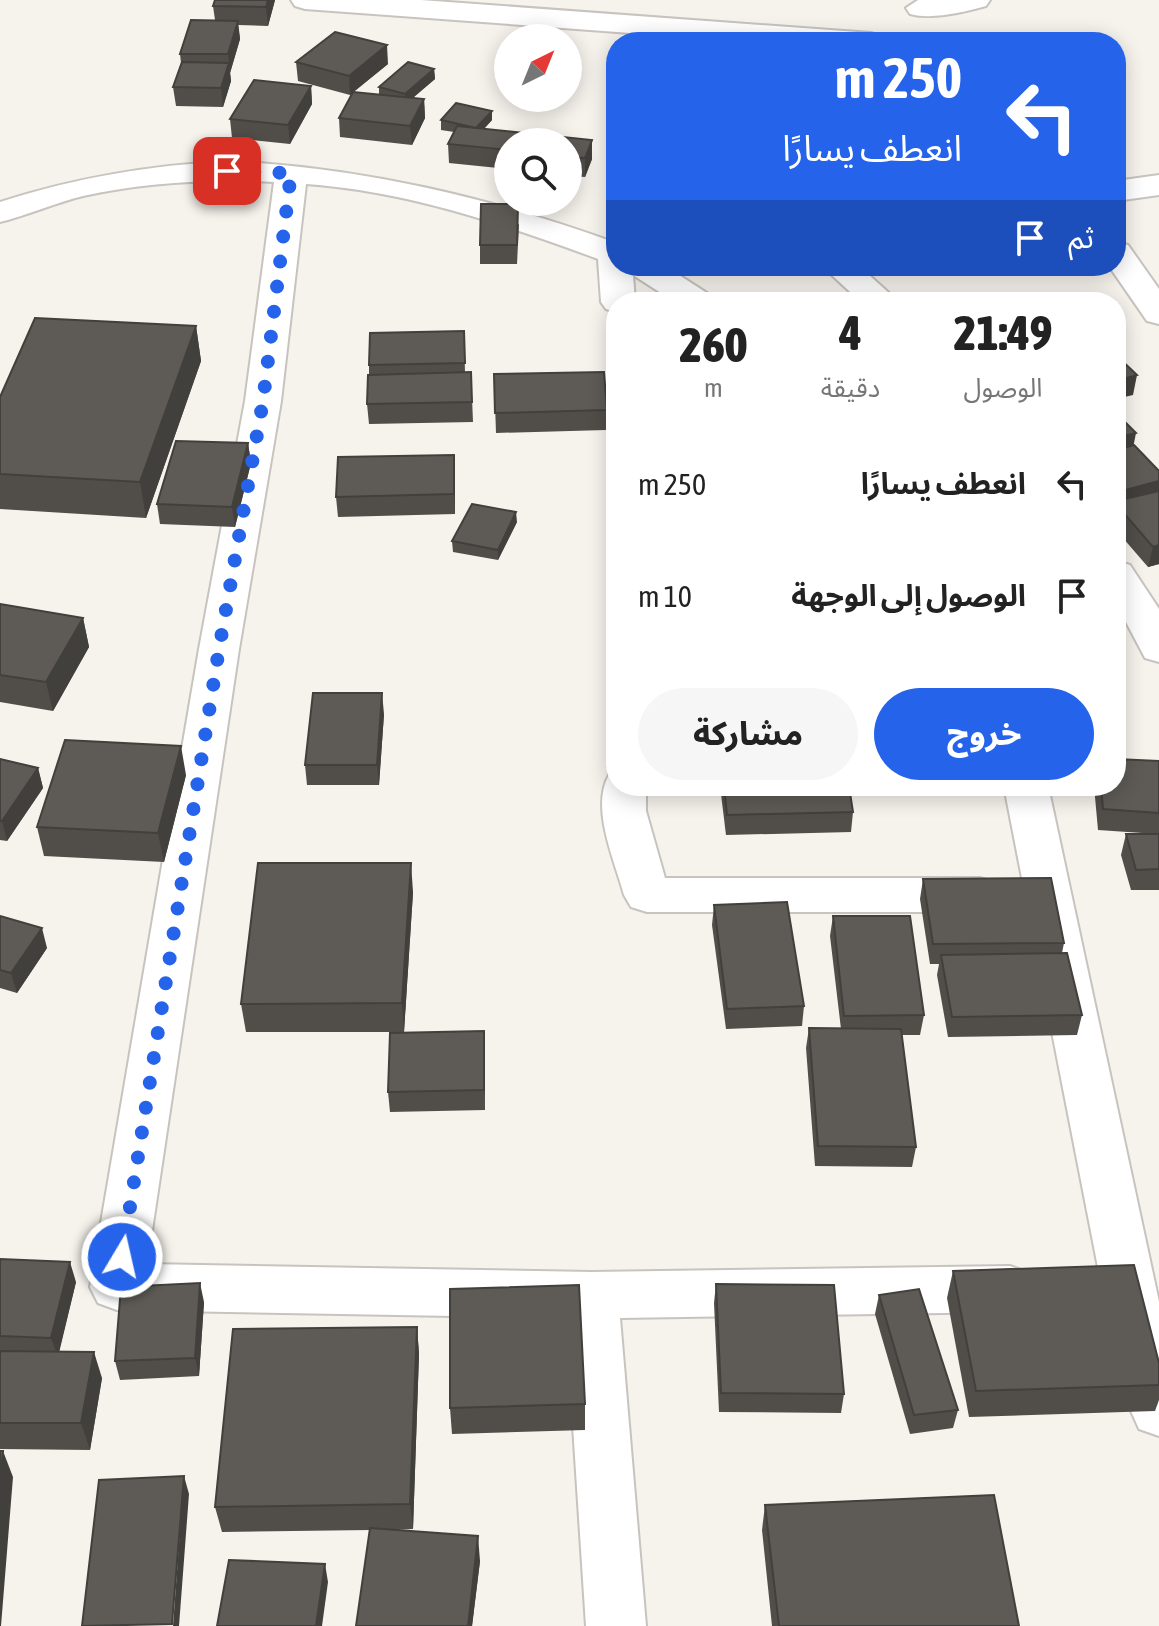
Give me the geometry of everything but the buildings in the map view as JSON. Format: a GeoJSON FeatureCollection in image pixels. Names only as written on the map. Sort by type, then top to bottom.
{"type":"FeatureCollection","features":[{"type":"Feature","properties":{"kind":"street"},"geometry":{"type":"LineString","coordinates":[[305,0],[736,32]]}},
{"type":"Feature","properties":{"kind":"street"},"geometry":{"type":"LineString","coordinates":[[924,13],[976,0]]}},
{"type":"Feature","properties":{"kind":"street"},"geometry":{"type":"LineString","coordinates":[[0,212],[54,192],[123,176],[176,171],[291,173],[418,191],[505,215],[606,251]]}},
{"type":"Feature","properties":{"kind":"street"},"geometry":{"type":"LineString","coordinates":[[291,173],[263,401],[219,649],[117,1287],[591,1295],[1087,1288]]}},
{"type":"Feature","properties":{"kind":"street"},"geometry":{"type":"LineString","coordinates":[[1126,190],[1159,185]]}},
{"type":"Feature","properties":{"kind":"street"},"geometry":{"type":"LineString","coordinates":[[1126,266],[1159,314]]}},
{"type":"Feature","properties":{"kind":"street"},"geometry":{"type":"LineString","coordinates":[[654,276],[681,292]]}},
{"type":"Feature","properties":{"kind":"street"},"geometry":{"type":"LineString","coordinates":[[851,276],[870,292]]}},
{"type":"Feature","properties":{"kind":"street"},"geometry":{"type":"LineString","coordinates":[[1126,587],[1159,648]]}},
{"type":"Feature","properties":{"kind":"street"},"geometry":{"type":"LineString","coordinates":[[624,796],[624,811],[647,895],[1050,895]]}},
{"type":"Feature","properties":{"kind":"street"},"geometry":{"type":"LineString","coordinates":[[1028,796],[1050,895],[1087,1288],[1159,1411]]}},
{"type":"Feature","properties":{"kind":"street"},"geometry":{"type":"LineString","coordinates":[[591,1295],[616,1626]]}},
{"type":"Feature","properties":{"kind":"route"},"geometry":{"type":"LineString","coordinates":[[122,1257],[219,649],[263,401],[291,173],[227,171]]}}]}
